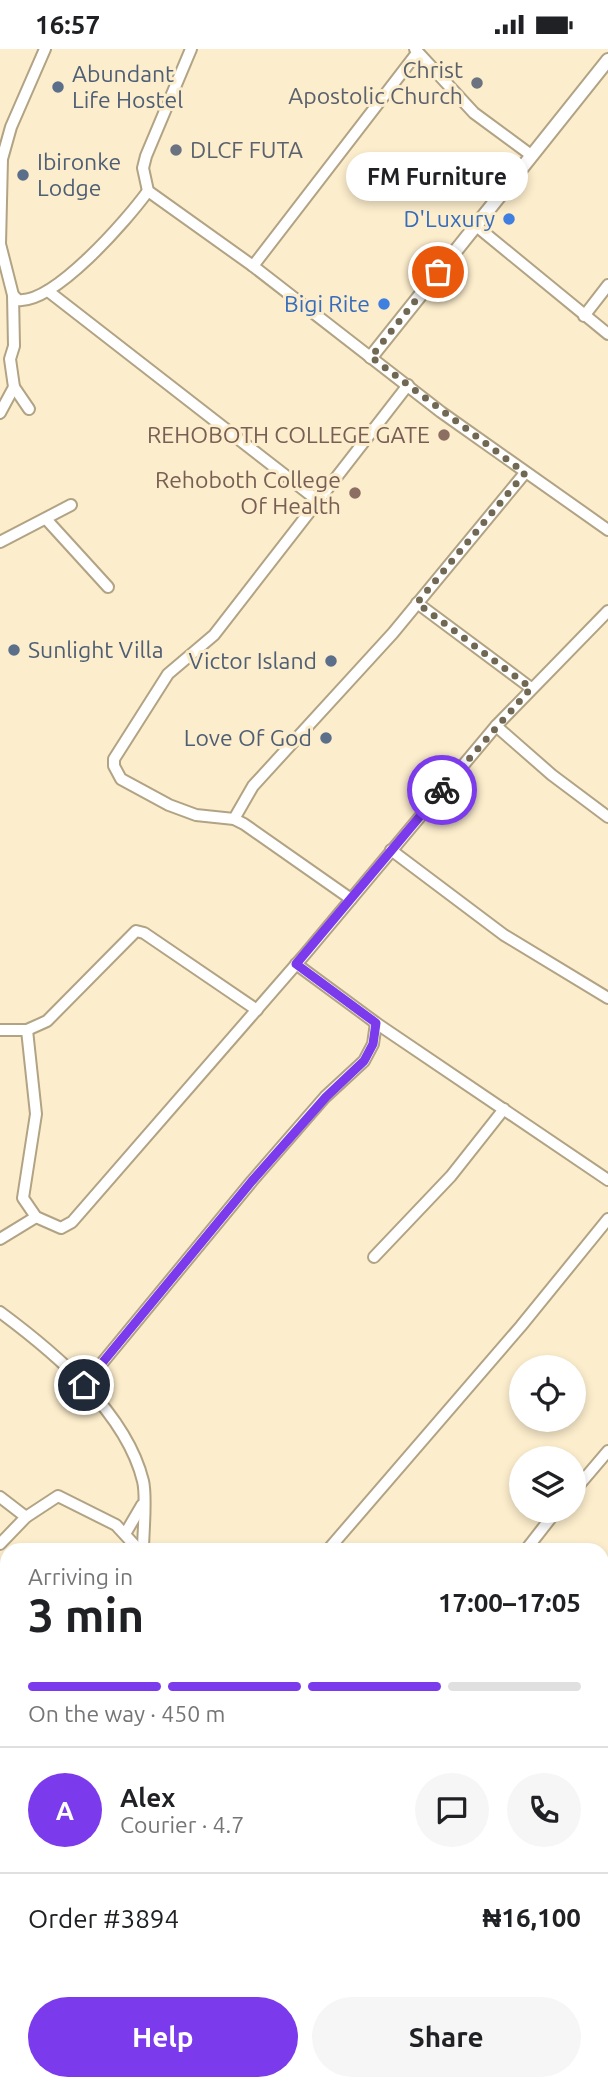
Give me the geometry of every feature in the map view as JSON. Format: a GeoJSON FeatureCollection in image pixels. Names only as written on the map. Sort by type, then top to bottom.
{"type":"FeatureCollection","features":[{"type":"Feature","properties":{"kind":"street"},"geometry":{"type":"LineString","coordinates":[[29,409],[14,387],[10,359],[14,346],[13,295],[0,244],[2,159],[11,127],[45,49]]}},
{"type":"Feature","properties":{"kind":"street"},"geometry":{"type":"LineString","coordinates":[[191,49],[146,156],[143,169],[148,191],[253,266],[525,473],[608,530]]}},
{"type":"Feature","properties":{"kind":"street"},"geometry":{"type":"LineString","coordinates":[[253,266],[416,51],[474,113],[531,155]]}},
{"type":"Feature","properties":{"kind":"street"},"geometry":{"type":"LineString","coordinates":[[371,357],[608,60]]}},
{"type":"Feature","properties":{"kind":"street"},"geometry":{"type":"LineString","coordinates":[[13,295],[18,300],[28,301],[48,291],[112,236],[148,191]]}},
{"type":"Feature","properties":{"kind":"street"},"geometry":{"type":"LineString","coordinates":[[475,225],[608,334]]}},
{"type":"Feature","properties":{"kind":"street"},"geometry":{"type":"LineString","coordinates":[[584,316],[608,285]]}},
{"type":"Feature","properties":{"kind":"street"},"geometry":{"type":"LineString","coordinates":[[48,291],[317,500]]}},
{"type":"Feature","properties":{"kind":"street"},"geometry":{"type":"LineString","coordinates":[[351,899],[234,819],[196,815],[169,805],[121,779],[114,766],[114,759],[168,674],[214,635],[408,385]]}},
{"type":"Feature","properties":{"kind":"street"},"geometry":{"type":"LineString","coordinates":[[0,413],[14,387]]}},
{"type":"Feature","properties":{"kind":"street"},"geometry":{"type":"LineString","coordinates":[[234,819],[253,786],[417,603],[525,473]]}},
{"type":"Feature","properties":{"kind":"street"},"geometry":{"type":"LineString","coordinates":[[1,540],[71,505]]}},
{"type":"Feature","properties":{"kind":"street"},"geometry":{"type":"LineString","coordinates":[[46,519],[108,587]]}},
{"type":"Feature","properties":{"kind":"street"},"geometry":{"type":"LineString","coordinates":[[417,603],[531,688]]}},
{"type":"Feature","properties":{"kind":"street"},"geometry":{"type":"LineString","coordinates":[[27,1030],[36,1114],[23,1192],[25,1205],[36,1217],[55,1228],[67,1226],[257,1010],[496,726],[608,611]]}},
{"type":"Feature","properties":{"kind":"street"},"geometry":{"type":"LineString","coordinates":[[496,726],[552,775],[608,817]]}},
{"type":"Feature","properties":{"kind":"street"},"geometry":{"type":"LineString","coordinates":[[391,850],[504,935],[608,998]]}},
{"type":"Feature","properties":{"kind":"street"},"geometry":{"type":"LineString","coordinates":[[0,1030],[27,1030],[47,1021],[136,931],[144,933],[257,1010]]}},
{"type":"Feature","properties":{"kind":"street"},"geometry":{"type":"LineString","coordinates":[[296,964],[376,1023],[608,1180]]}},
{"type":"Feature","properties":{"kind":"street"},"geometry":{"type":"LineString","coordinates":[[84,1385],[252,1181],[326,1097],[364,1061],[373,1044],[376,1023]]}},
{"type":"Feature","properties":{"kind":"street"},"geometry":{"type":"LineString","coordinates":[[374,1257],[450,1176],[504,1109]]}},
{"type":"Feature","properties":{"kind":"street"},"geometry":{"type":"LineString","coordinates":[[0,1239],[36,1217]]}},
{"type":"Feature","properties":{"kind":"street"},"geometry":{"type":"LineString","coordinates":[[334,1543],[521,1326],[608,1219]]}},
{"type":"Feature","properties":{"kind":"street"},"geometry":{"type":"LineString","coordinates":[[0,1312],[35,1338],[84,1385],[114,1421],[132,1451],[143,1482],[142,1543]]}},
{"type":"Feature","properties":{"kind":"street"},"geometry":{"type":"LineString","coordinates":[[586,1477],[608,1451]]}},
{"type":"Feature","properties":{"kind":"street"},"geometry":{"type":"LineString","coordinates":[[1,1543],[26,1517],[58,1496],[116,1525],[134,1543]]}},
{"type":"Feature","properties":{"kind":"street"},"geometry":{"type":"LineString","coordinates":[[0,1497],[26,1517]]}},
{"type":"Feature","properties":{"kind":"street"},"geometry":{"type":"LineString","coordinates":[[125,1534],[142,1506]]}},
{"type":"Feature","properties":{"kind":"street"},"geometry":{"type":"LineString","coordinates":[[531,1543],[547,1523]]}},
{"type":"Feature","properties":{"kind":"way so far"},"geometry":{"type":"LineString","coordinates":[[438,272],[371,357],[525,473],[417,603],[531,688],[442,790]]}},
{"type":"Feature","properties":{"kind":"place","name":"Christ Apostolic Church"},"geometry":{"type":"Point","coordinates":[477,83]}},
{"type":"Feature","properties":{"kind":"place","name":"Abundant Life Hostel"},"geometry":{"type":"Point","coordinates":[58,87]}},
{"type":"Feature","properties":{"kind":"place","name":"DLCF FUTA"},"geometry":{"type":"Point","coordinates":[176,150]}},
{"type":"Feature","properties":{"kind":"place","name":"Ibironke Lodge"},"geometry":{"type":"Point","coordinates":[23,175]}},
{"type":"Feature","properties":{"kind":"place","name":"D'Luxury"},"geometry":{"type":"Point","coordinates":[509,219]}},
{"type":"Feature","properties":{"kind":"place","name":"FM Furniture"},"geometry":{"type":"Point","coordinates":[438,272]}},
{"type":"Feature","properties":{"kind":"place","name":"Bigi Rite"},"geometry":{"type":"Point","coordinates":[384,304]}},
{"type":"Feature","properties":{"kind":"place","name":"REHOBOTH COLLEGE GATE"},"geometry":{"type":"Point","coordinates":[444,435]}},
{"type":"Feature","properties":{"kind":"place","name":"Rehoboth College Of Health"},"geometry":{"type":"Point","coordinates":[355,493]}},
{"type":"Feature","properties":{"kind":"place","name":"Sunlight Villa"},"geometry":{"type":"Point","coordinates":[14,650]}},
{"type":"Feature","properties":{"kind":"place","name":"Victor Island"},"geometry":{"type":"Point","coordinates":[331,661]}},
{"type":"Feature","properties":{"kind":"place","name":"Love Of God"},"geometry":{"type":"Point","coordinates":[326,738]}},
{"type":"Feature","properties":{"kind":"route"},"geometry":{"type":"LineString","coordinates":[[84,1385],[252,1181],[326,1097],[370,1053],[376,1023],[296,964],[442,790]]}}]}
